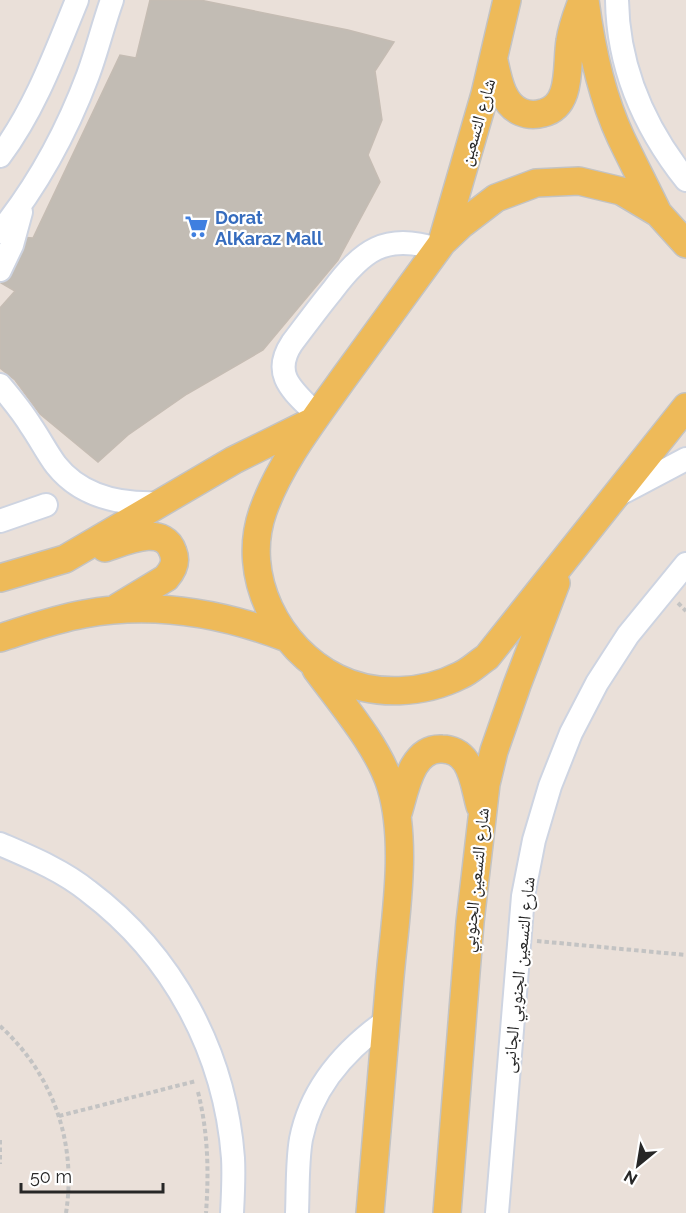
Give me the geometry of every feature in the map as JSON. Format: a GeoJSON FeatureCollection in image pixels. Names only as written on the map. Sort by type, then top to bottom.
{"type":"FeatureCollection","features":[{"type":"Feature","properties":{"kind":"main road","name":"شارع التسعين"},"geometry":{"type":"LineString","coordinates":[[440,246],[494,60],[507,0]]}},
{"type":"Feature","properties":{"kind":"main road"},"geometry":{"type":"LineString","coordinates":[[494,60],[503,93],[510,104],[520,112],[533,115],[546,113],[557,106],[564,95],[571,37],[584,0]]}},
{"type":"Feature","properties":{"kind":"main road"},"geometry":{"type":"LineString","coordinates":[[584,0],[590,38],[601,81],[621,137],[676,230]]}},
{"type":"Feature","properties":{"kind":"main road"},"geometry":{"type":"LineString","coordinates":[[370,1213],[400,847],[397,813],[382,763],[312,663],[287,638],[269,610],[259,579],[256,545],[262,512],[276,482],[315,418],[440,246],[462,224],[496,198],[536,183],[579,181],[621,191],[676,230]]}},
{"type":"Feature","properties":{"kind":"main road"},"geometry":{"type":"LineString","coordinates":[[312,663],[339,679],[369,688],[400,691],[432,687],[461,675],[487,657],[686,407]]}},
{"type":"Feature","properties":{"kind":"main road"},"geometry":{"type":"LineString","coordinates":[[65,559],[234,460],[315,418]]}},
{"type":"Feature","properties":{"kind":"main road"},"geometry":{"type":"LineString","coordinates":[[0,578],[145,536],[163,539],[174,553],[175,562],[172,571],[166,578],[114,609]]}},
{"type":"Feature","properties":{"kind":"main road","name":"شارع التسعين الجنوبي"},"geometry":{"type":"LineString","coordinates":[[447,1213],[470,922],[486,784],[494,751],[526,659],[565,560]]}},
{"type":"Feature","properties":{"kind":"main road"},"geometry":{"type":"LineString","coordinates":[[0,638],[55,620],[114,609],[150,608],[208,614],[254,626],[287,638]]}},
{"type":"Feature","properties":{"kind":"main road"},"geometry":{"type":"LineString","coordinates":[[397,813],[412,769],[418,759],[438,748],[449,749],[459,754],[466,762],[482,813]]}},
{"type":"Feature","properties":{"kind":"street"},"geometry":{"type":"LineString","coordinates":[[0,156],[21,124],[42,84],[77,0]]}},
{"type":"Feature","properties":{"kind":"street"},"geometry":{"type":"LineString","coordinates":[[0,232],[23,202],[75,108],[92,66],[111,0]]}},
{"type":"Feature","properties":{"kind":"street"},"geometry":{"type":"LineString","coordinates":[[617,0],[619,39],[635,97],[658,142],[686,180]]}},
{"type":"Feature","properties":{"kind":"street"},"geometry":{"type":"LineString","coordinates":[[0,270],[12,245],[23,202]]}},
{"type":"Feature","properties":{"kind":"street"},"geometry":{"type":"LineString","coordinates":[[315,418],[290,388],[284,377],[285,353],[292,343],[349,268],[361,257],[390,244],[406,242],[440,246]]}},
{"type":"Feature","properties":{"kind":"street"},"geometry":{"type":"LineString","coordinates":[[0,385],[22,412],[56,465],[73,480],[107,499],[125,503],[162,503]]}},
{"type":"Feature","properties":{"kind":"street"},"geometry":{"type":"LineString","coordinates":[[616,496],[686,459]]}},
{"type":"Feature","properties":{"kind":"street"},"geometry":{"type":"LineString","coordinates":[[0,521],[46,505]]}},
{"type":"Feature","properties":{"kind":"street","name":"شارع التسعين الجنوبي الجانبى"},"geometry":{"type":"LineString","coordinates":[[497,1213],[523,896],[534,840],[550,786],[571,733],[597,683],[622,645],[686,564]]}},
{"type":"Feature","properties":{"kind":"street"},"geometry":{"type":"LineString","coordinates":[[0,844],[42,862],[87,890],[128,924],[166,969],[193,1013],[212,1057],[227,1107],[233,1160],[232,1213]]}},
{"type":"Feature","properties":{"kind":"street"},"geometry":{"type":"LineString","coordinates":[[297,1213],[301,1140],[315,1098],[339,1061],[386,1021]]}},
{"type":"Feature","properties":{"kind":"path"},"geometry":{"type":"LineString","coordinates":[[520,939],[686,955]]}},
{"type":"Feature","properties":{"kind":"path"},"geometry":{"type":"LineString","coordinates":[[0,1027],[27,1053],[41,1075],[59,1116],[68,1158],[66,1213]]}},
{"type":"Feature","properties":{"kind":"path"},"geometry":{"type":"LineString","coordinates":[[59,1116],[196,1081],[208,1147],[206,1213]]}},
{"type":"Feature","properties":{"kind":"path"},"geometry":{"type":"LineString","coordinates":[[0,1140],[0,1164]]}},
{"type":"Feature","properties":{"kind":"building","name":"Dorat AlKaraz Mall"},"geometry":{"type":"Polygon","coordinates":[[[150,0],[200,0],[348,30],[394,42],[375,71],[382,120],[368,155],[380,182],[338,260],[263,350],[187,394],[128,435],[98,462],[40,414],[15,380],[0,368],[0,308],[15,291],[1,283],[20,237],[33,238],[120,55],[136,58],[150,0]]]}},
{"type":"Feature","properties":{"kind":"place","name":"Dorat AlKaraz Mall"},"geometry":{"type":"Point","coordinates":[197,227]}}]}
